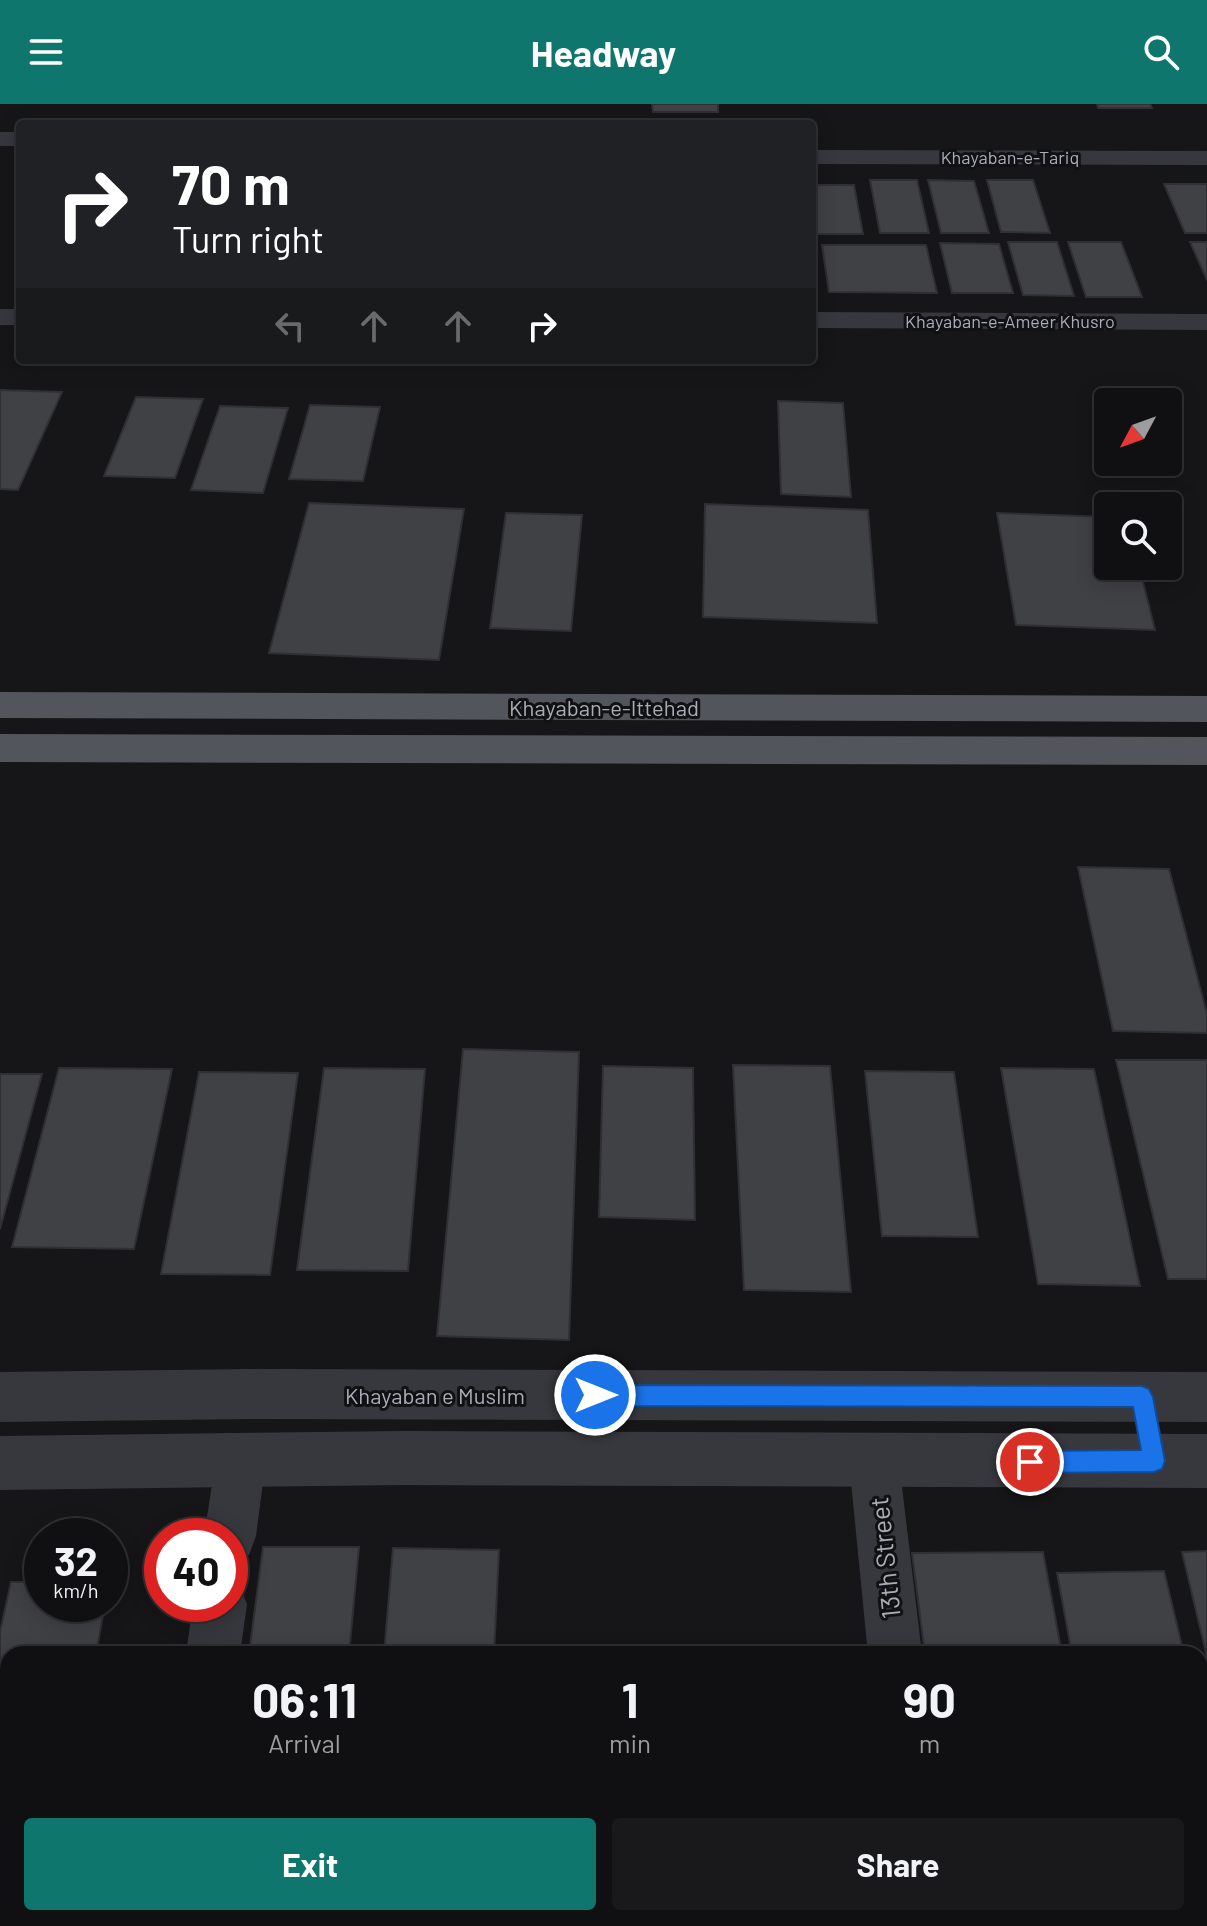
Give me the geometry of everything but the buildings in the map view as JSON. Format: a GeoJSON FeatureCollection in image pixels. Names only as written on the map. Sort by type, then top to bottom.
{"type":"FeatureCollection","features":[{"type":"Feature","properties":{"kind":"main road","name":"Khayaban-e-Ittehad"},"geometry":{"type":"LineString","coordinates":[[0,705],[1207,709]]}},
{"type":"Feature","properties":{"kind":"main road","name":"Khayaban-e-Ittehad"},"geometry":{"type":"LineString","coordinates":[[0,748],[1207,751]]}},
{"type":"Feature","properties":{"kind":"street","name":"Khayaban-e-Tariq"},"geometry":{"type":"LineString","coordinates":[[816,143],[1207,144]]}},
{"type":"Feature","properties":{"kind":"street","name":"Khayaban-e-Tariq"},"geometry":{"type":"LineString","coordinates":[[816,157],[1207,158]]}},
{"type":"Feature","properties":{"kind":"street","name":"Khayaban-e-Ameer Khusro"},"geometry":{"type":"LineString","coordinates":[[816,320],[1207,322]]}},
{"type":"Feature","properties":{"kind":"street","name":"Khayaban-e-Ameer Khusro"},"geometry":{"type":"LineString","coordinates":[[816,344],[1207,344]]}},
{"type":"Feature","properties":{"kind":"street"},"geometry":{"type":"LineString","coordinates":[[405,1458],[409,1395]]}},
{"type":"Feature","properties":{"kind":"street","name":"Khayaban e Muslim"},"geometry":{"type":"LineString","coordinates":[[0,1397],[1207,1397]]}},
{"type":"Feature","properties":{"kind":"street"},"geometry":{"type":"LineString","coordinates":[[1142,1397],[1154,1461]]}},
{"type":"Feature","properties":{"kind":"street"},"geometry":{"type":"LineString","coordinates":[[0,1463],[405,1458],[1207,1461]]}},
{"type":"Feature","properties":{"kind":"street"},"geometry":{"type":"LineString","coordinates":[[233,1518],[241,1459]]}},
{"type":"Feature","properties":{"kind":"street","name":"13th Street"},"geometry":{"type":"LineString","coordinates":[[874,1462],[894,1646]]}},
{"type":"Feature","properties":{"kind":"street"},"geometry":{"type":"LineString","coordinates":[[214,1646],[217,1622]]}},
{"type":"Feature","properties":{"kind":"route"},"geometry":{"type":"LineString","coordinates":[[595,1395],[1142,1397],[1154,1461],[1030,1462]]}}]}
